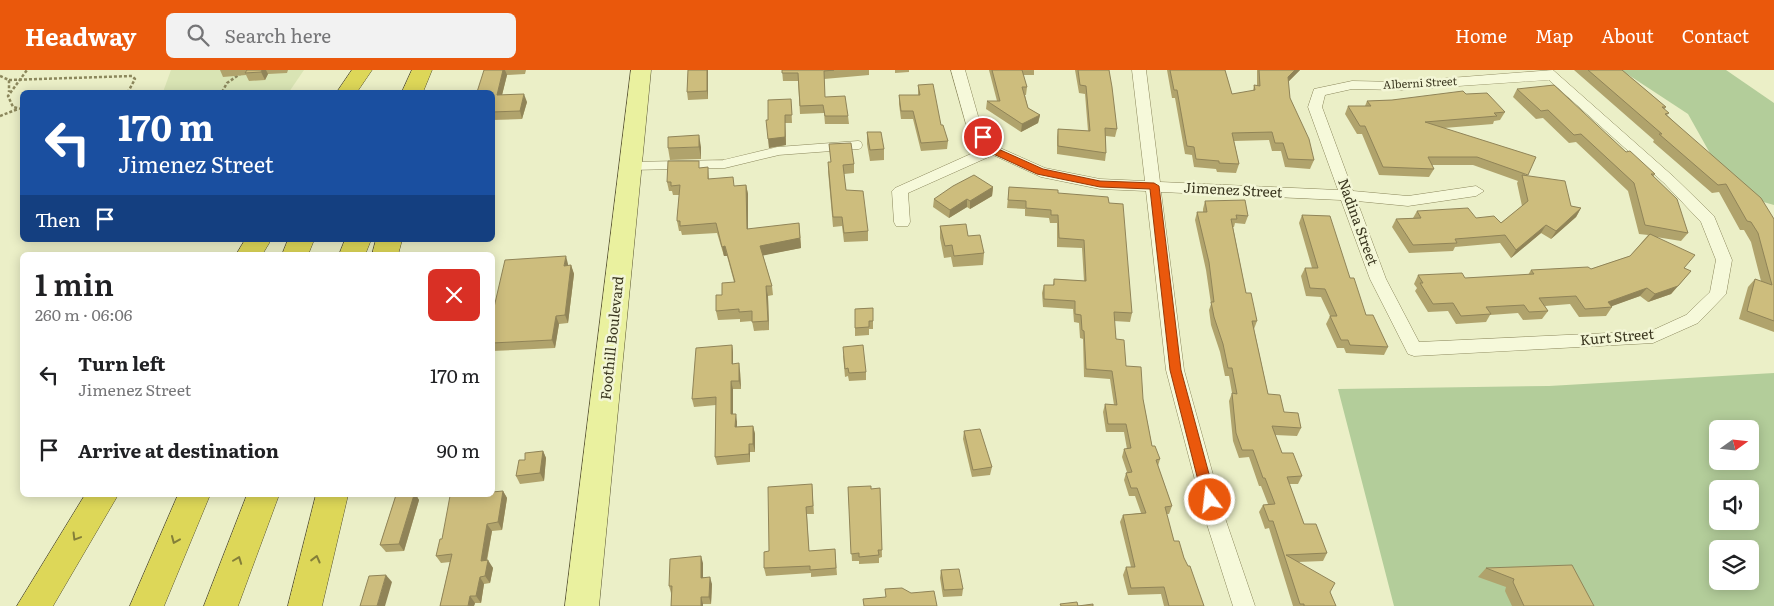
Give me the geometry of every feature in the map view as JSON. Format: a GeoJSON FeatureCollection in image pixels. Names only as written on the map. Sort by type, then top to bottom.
{"type":"FeatureCollection","features":[{"type":"Feature","properties":{"kind":"highway"},"geometry":{"type":"LineString","coordinates":[[348,90],[362,70]]}},
{"type":"Feature","properties":{"kind":"highway"},"geometry":{"type":"LineString","coordinates":[[365,90],[373,70]]}},
{"type":"Feature","properties":{"kind":"highway"},"geometry":{"type":"LineString","coordinates":[[414,90],[422,70]]}},
{"type":"Feature","properties":{"kind":"highway"},"geometry":{"type":"LineString","coordinates":[[427,90],[432,70]]}},
{"type":"Feature","properties":{"kind":"highway"},"geometry":{"type":"LineString","coordinates":[[34,606],[101,497]]}},
{"type":"Feature","properties":{"kind":"highway"},"geometry":{"type":"LineString","coordinates":[[147,606],[193,497]]}},
{"type":"Feature","properties":{"kind":"highway"},"geometry":{"type":"LineString","coordinates":[[221,606],[262,497]]}},
{"type":"Feature","properties":{"kind":"highway"},"geometry":{"type":"LineString","coordinates":[[305,606],[332,497]]}},
{"type":"Feature","properties":{"kind":"main road","name":"Foothill Boulevard"},"geometry":{"type":"LineString","coordinates":[[582,606],[641,70]]}},
{"type":"Feature","properties":{"kind":"street","name":"Jimenez Street"},"geometry":{"type":"LineString","coordinates":[[958,70],[973,124],[992,150],[1041,172],[1100,184],[1348,195],[1408,200],[1476,191]]}},
{"type":"Feature","properties":{"kind":"street"},"geometry":{"type":"LineString","coordinates":[[1139,70],[1175,370],[1214,518],[1244,606]]}},
{"type":"Feature","properties":{"kind":"street","name":"Alberni Street"},"geometry":{"type":"LineString","coordinates":[[1319,92],[1352,85],[1399,86],[1548,73]]}},
{"type":"Feature","properties":{"kind":"street","name":"Kurt Street"},"geometry":{"type":"LineString","coordinates":[[1414,349],[1653,337],[1692,319],[1718,294],[1724,260],[1708,220],[1669,180],[1548,73]]}},
{"type":"Feature","properties":{"kind":"street","name":"Nadina Street"},"geometry":{"type":"LineString","coordinates":[[1319,92],[1315,107],[1378,279],[1414,349]]}},
{"type":"Feature","properties":{"kind":"street"},"geometry":{"type":"LineString","coordinates":[[902,222],[900,190],[992,150]]}},
{"type":"Feature","properties":{"kind":"lane"},"geometry":{"type":"LineString","coordinates":[[631,166],[724,164],[778,151],[858,146]]}},
{"type":"Feature","properties":{"kind":"path"},"geometry":{"type":"LineString","coordinates":[[8,96],[27,70]]}},
{"type":"Feature","properties":{"kind":"path"},"geometry":{"type":"LineString","coordinates":[[223,90],[227,83],[246,70]]}},
{"type":"Feature","properties":{"kind":"path"},"geometry":{"type":"LineString","coordinates":[[0,76],[18,81],[132,76],[136,78],[129,90]]}},
{"type":"Feature","properties":{"kind":"path"},"geometry":{"type":"LineString","coordinates":[[9,80],[8,96],[13,107],[20,108]]}},
{"type":"Feature","properties":{"kind":"path"},"geometry":{"type":"LineString","coordinates":[[0,116],[20,109]]}},
{"type":"Feature","properties":{"kind":"green space"},"geometry":{"type":"Polygon","coordinates":[[[171,70],[304,70],[290,90],[164,90],[171,70]]]}},
{"type":"Feature","properties":{"kind":"green space"},"geometry":{"type":"Polygon","coordinates":[[[1621,70],[1726,70],[1774,103],[1774,205],[1746,197],[1711,155],[1688,114],[1621,70]]]}},
{"type":"Feature","properties":{"kind":"green space"},"geometry":{"type":"Polygon","coordinates":[[[1774,373],[1774,606],[1394,606],[1338,389],[1549,386],[1774,373]]]}},
{"type":"Feature","properties":{"kind":"building"},"geometry":{"type":"Polygon","coordinates":[[[247,70],[262,70],[261,72],[245,73],[247,70]]]}},
{"type":"Feature","properties":{"kind":"building"},"geometry":{"type":"Polygon","coordinates":[[[484,70],[503,70],[497,95],[524,94],[520,111],[495,112],[495,90],[478,90],[484,70]]]}},
{"type":"Feature","properties":{"kind":"building"},"geometry":{"type":"Polygon","coordinates":[[[688,70],[707,70],[707,91],[687,92],[688,70]]]}},
{"type":"Feature","properties":{"kind":"building"},"geometry":{"type":"Polygon","coordinates":[[[782,70],[834,70],[824,71],[825,97],[845,96],[848,116],[825,116],[823,105],[800,106],[798,73],[782,73],[782,70]]]}},
{"type":"Feature","properties":{"kind":"building"},"geometry":{"type":"Polygon","coordinates":[[[992,70],[1022,70],[1027,87],[1022,87],[1028,108],[1040,115],[1022,124],[987,101],[1000,101],[992,70]]]}},
{"type":"Feature","properties":{"kind":"building"},"geometry":{"type":"Polygon","coordinates":[[[1078,70],[1109,70],[1117,129],[1105,128],[1106,153],[1058,146],[1058,129],[1090,131],[1086,86],[1080,85],[1078,70]]]}},
{"type":"Feature","properties":{"kind":"building"},"geometry":{"type":"Polygon","coordinates":[[[1170,70],[1225,70],[1232,94],[1255,90],[1254,85],[1260,86],[1259,70],[1295,70],[1288,77],[1290,98],[1309,139],[1314,160],[1288,159],[1283,143],[1275,143],[1272,132],[1232,133],[1239,164],[1196,159],[1194,147],[1187,146],[1177,90],[1174,90],[1170,70]]]}},
{"type":"Feature","properties":{"kind":"building"},"geometry":{"type":"Polygon","coordinates":[[[1588,70],[1622,70],[1666,107],[1662,107],[1669,113],[1665,114],[1761,198],[1774,219],[1774,321],[1747,311],[1755,279],[1772,285],[1758,233],[1751,222],[1747,221],[1726,184],[1718,185],[1588,70]]]}},
{"type":"Feature","properties":{"kind":"building"},"geometry":{"type":"Polygon","coordinates":[[[933,84],[941,125],[943,125],[948,141],[921,143],[913,111],[901,111],[899,95],[920,95],[918,85],[933,84]]]}},
{"type":"Feature","properties":{"kind":"building"},"geometry":{"type":"Polygon","coordinates":[[[1554,85],[1626,152],[1630,151],[1655,174],[1651,174],[1677,199],[1688,233],[1645,225],[1634,183],[1581,134],[1574,135],[1548,110],[1541,111],[1517,89],[1554,85]]]}},
{"type":"Feature","properties":{"kind":"building"},"geometry":{"type":"Polygon","coordinates":[[[1463,91],[1466,94],[1487,93],[1505,112],[1494,113],[1497,116],[1425,122],[1536,157],[1528,175],[1477,157],[1428,157],[1434,169],[1383,167],[1365,126],[1360,126],[1348,106],[1371,106],[1367,101],[1392,100],[1463,91]]]}},
{"type":"Feature","properties":{"kind":"building"},"geometry":{"type":"Polygon","coordinates":[[[791,99],[792,115],[785,115],[785,137],[768,139],[766,120],[768,120],[768,100],[791,99]]]}},
{"type":"Feature","properties":{"kind":"building"},"geometry":{"type":"Polygon","coordinates":[[[867,132],[881,132],[884,149],[870,150],[867,132]]]}},
{"type":"Feature","properties":{"kind":"building"},"geometry":{"type":"Polygon","coordinates":[[[699,135],[699,147],[668,148],[668,137],[699,135]]]}},
{"type":"Feature","properties":{"kind":"building"},"geometry":{"type":"Polygon","coordinates":[[[851,143],[854,164],[843,165],[846,190],[863,191],[868,231],[844,233],[842,217],[833,217],[828,162],[831,162],[829,144],[851,143]]]}},
{"type":"Feature","properties":{"kind":"building"},"geometry":{"type":"Polygon","coordinates":[[[668,161],[699,161],[699,168],[708,167],[708,179],[733,177],[734,186],[746,185],[747,229],[799,223],[800,238],[760,246],[772,286],[766,286],[768,321],[752,322],[752,311],[739,312],[739,309],[716,311],[716,295],[722,295],[722,283],[735,282],[725,246],[722,247],[716,223],[680,226],[680,221],[677,221],[677,218],[680,185],[671,186],[671,182],[667,182],[668,161]]]}},
{"type":"Feature","properties":{"kind":"building"},"geometry":{"type":"Polygon","coordinates":[[[974,175],[993,187],[970,201],[967,199],[950,210],[934,199],[953,186],[974,175]]]}},
{"type":"Feature","properties":{"kind":"building"},"geometry":{"type":"Polygon","coordinates":[[[1522,175],[1565,181],[1571,206],[1581,208],[1556,231],[1546,225],[1516,250],[1505,235],[1455,239],[1457,243],[1413,245],[1396,219],[1421,218],[1417,211],[1468,208],[1476,218],[1494,216],[1501,223],[1528,201],[1522,175]]]}},
{"type":"Feature","properties":{"kind":"building"},"geometry":{"type":"Polygon","coordinates":[[[1009,187],[1058,190],[1058,193],[1108,197],[1109,203],[1123,204],[1132,313],[1114,312],[1116,339],[1124,340],[1126,366],[1141,367],[1143,399],[1152,446],[1155,446],[1160,459],[1156,460],[1172,506],[1165,507],[1174,541],[1179,541],[1204,606],[1169,606],[1164,587],[1131,588],[1126,567],[1135,567],[1123,515],[1146,513],[1137,488],[1131,488],[1126,473],[1132,472],[1124,449],[1131,448],[1126,424],[1108,424],[1105,404],[1117,405],[1112,371],[1086,369],[1084,331],[1082,330],[1081,315],[1075,314],[1075,301],[1044,299],[1044,285],[1054,285],[1054,279],[1086,281],[1084,240],[1059,238],[1058,215],[1051,215],[1051,210],[1026,208],[1026,201],[1008,200],[1009,187]]]}},
{"type":"Feature","properties":{"kind":"building"},"geometry":{"type":"Polygon","coordinates":[[[1245,200],[1248,216],[1236,215],[1237,219],[1231,219],[1246,293],[1251,293],[1257,321],[1252,321],[1268,394],[1280,395],[1284,412],[1298,413],[1301,428],[1272,426],[1282,453],[1293,453],[1302,476],[1287,477],[1304,524],[1316,524],[1327,553],[1286,555],[1335,583],[1330,592],[1336,606],[1304,606],[1304,604],[1300,604],[1273,521],[1269,521],[1263,505],[1275,504],[1253,450],[1242,450],[1236,433],[1232,393],[1237,394],[1232,368],[1228,368],[1223,344],[1214,317],[1211,302],[1214,302],[1209,262],[1197,212],[1207,212],[1205,201],[1245,200]]]}},
{"type":"Feature","properties":{"kind":"building"},"geometry":{"type":"Polygon","coordinates":[[[1302,215],[1330,216],[1350,278],[1354,278],[1366,315],[1373,315],[1388,347],[1350,345],[1348,340],[1341,340],[1330,316],[1337,316],[1325,289],[1310,288],[1305,268],[1318,268],[1302,215]]]}},
{"type":"Feature","properties":{"kind":"building"},"geometry":{"type":"Polygon","coordinates":[[[966,224],[968,236],[980,235],[984,253],[954,256],[952,245],[945,246],[940,226],[966,224]]]}},
{"type":"Feature","properties":{"kind":"building"},"geometry":{"type":"Polygon","coordinates":[[[1650,234],[1695,255],[1684,268],[1691,271],[1678,286],[1655,294],[1647,288],[1608,302],[1612,307],[1585,309],[1576,296],[1539,298],[1548,311],[1529,312],[1524,305],[1486,307],[1491,314],[1461,316],[1453,303],[1433,304],[1420,283],[1423,283],[1418,275],[1462,273],[1465,278],[1534,274],[1531,270],[1588,267],[1591,269],[1630,256],[1650,234]]]}},
{"type":"Feature","properties":{"kind":"building"},"geometry":{"type":"Polygon","coordinates":[[[566,256],[564,266],[571,265],[565,315],[556,316],[552,340],[495,343],[495,303],[505,260],[566,256]]]}},
{"type":"Feature","properties":{"kind":"building"},"geometry":{"type":"Polygon","coordinates":[[[873,308],[873,321],[869,321],[869,327],[855,328],[855,309],[873,308]]]}},
{"type":"Feature","properties":{"kind":"building"},"geometry":{"type":"Polygon","coordinates":[[[732,345],[732,364],[739,363],[739,381],[731,381],[731,414],[736,414],[735,427],[753,426],[753,444],[749,444],[749,454],[715,457],[716,397],[692,399],[696,348],[732,345]]]}},
{"type":"Feature","properties":{"kind":"building"},"geometry":{"type":"Polygon","coordinates":[[[863,345],[866,372],[849,373],[848,368],[845,369],[843,347],[863,345]]]}},
{"type":"Feature","properties":{"kind":"building"},"geometry":{"type":"Polygon","coordinates":[[[980,429],[992,467],[973,470],[964,431],[980,429]]]}},
{"type":"Feature","properties":{"kind":"building"},"geometry":{"type":"Polygon","coordinates":[[[543,451],[540,473],[516,476],[519,460],[525,460],[525,453],[543,451]]]}},
{"type":"Feature","properties":{"kind":"building"},"geometry":{"type":"Polygon","coordinates":[[[812,484],[813,506],[806,507],[809,551],[835,549],[836,568],[810,570],[810,566],[764,568],[764,552],[769,551],[768,487],[812,484]]]}},
{"type":"Feature","properties":{"kind":"building"},"geometry":{"type":"Polygon","coordinates":[[[871,486],[871,489],[880,488],[882,550],[878,550],[879,555],[859,557],[859,553],[851,554],[848,487],[871,486]]]}},
{"type":"Feature","properties":{"kind":"building"},"geometry":{"type":"Polygon","coordinates":[[[503,491],[498,522],[487,524],[481,561],[488,560],[485,576],[480,577],[476,596],[470,596],[468,606],[440,606],[452,554],[436,556],[440,539],[442,539],[450,497],[495,497],[495,492],[503,491]]]}},
{"type":"Feature","properties":{"kind":"building"},"geometry":{"type":"Polygon","coordinates":[[[395,497],[413,497],[399,544],[380,545],[395,497]]]}},
{"type":"Feature","properties":{"kind":"building"},"geometry":{"type":"Polygon","coordinates":[[[701,556],[701,578],[710,577],[709,597],[701,597],[701,606],[671,606],[672,586],[669,586],[670,559],[701,556]]]}},
{"type":"Feature","properties":{"kind":"building"},"geometry":{"type":"Polygon","coordinates":[[[1572,565],[1594,606],[1524,606],[1513,582],[1514,579],[1486,568],[1572,565]]]}},
{"type":"Feature","properties":{"kind":"building"},"geometry":{"type":"Polygon","coordinates":[[[959,569],[963,589],[944,590],[941,570],[959,569]]]}},
{"type":"Feature","properties":{"kind":"building"},"geometry":{"type":"Polygon","coordinates":[[[386,575],[377,606],[360,606],[369,576],[386,575]]]}},
{"type":"Feature","properties":{"kind":"building"},"geometry":{"type":"Polygon","coordinates":[[[902,588],[911,593],[934,591],[937,606],[864,606],[863,599],[886,597],[885,589],[902,588]]]}},
{"type":"Feature","properties":{"kind":"building"},"geometry":{"type":"Polygon","coordinates":[[[1077,602],[1078,606],[1061,606],[1060,604],[1077,602]]]}},
{"type":"Feature","properties":{"kind":"route"},"geometry":{"type":"LineString","coordinates":[[983,137],[992,150],[1041,172],[1100,184],[1154,186],[1175,370],[1210,500]]}}]}
